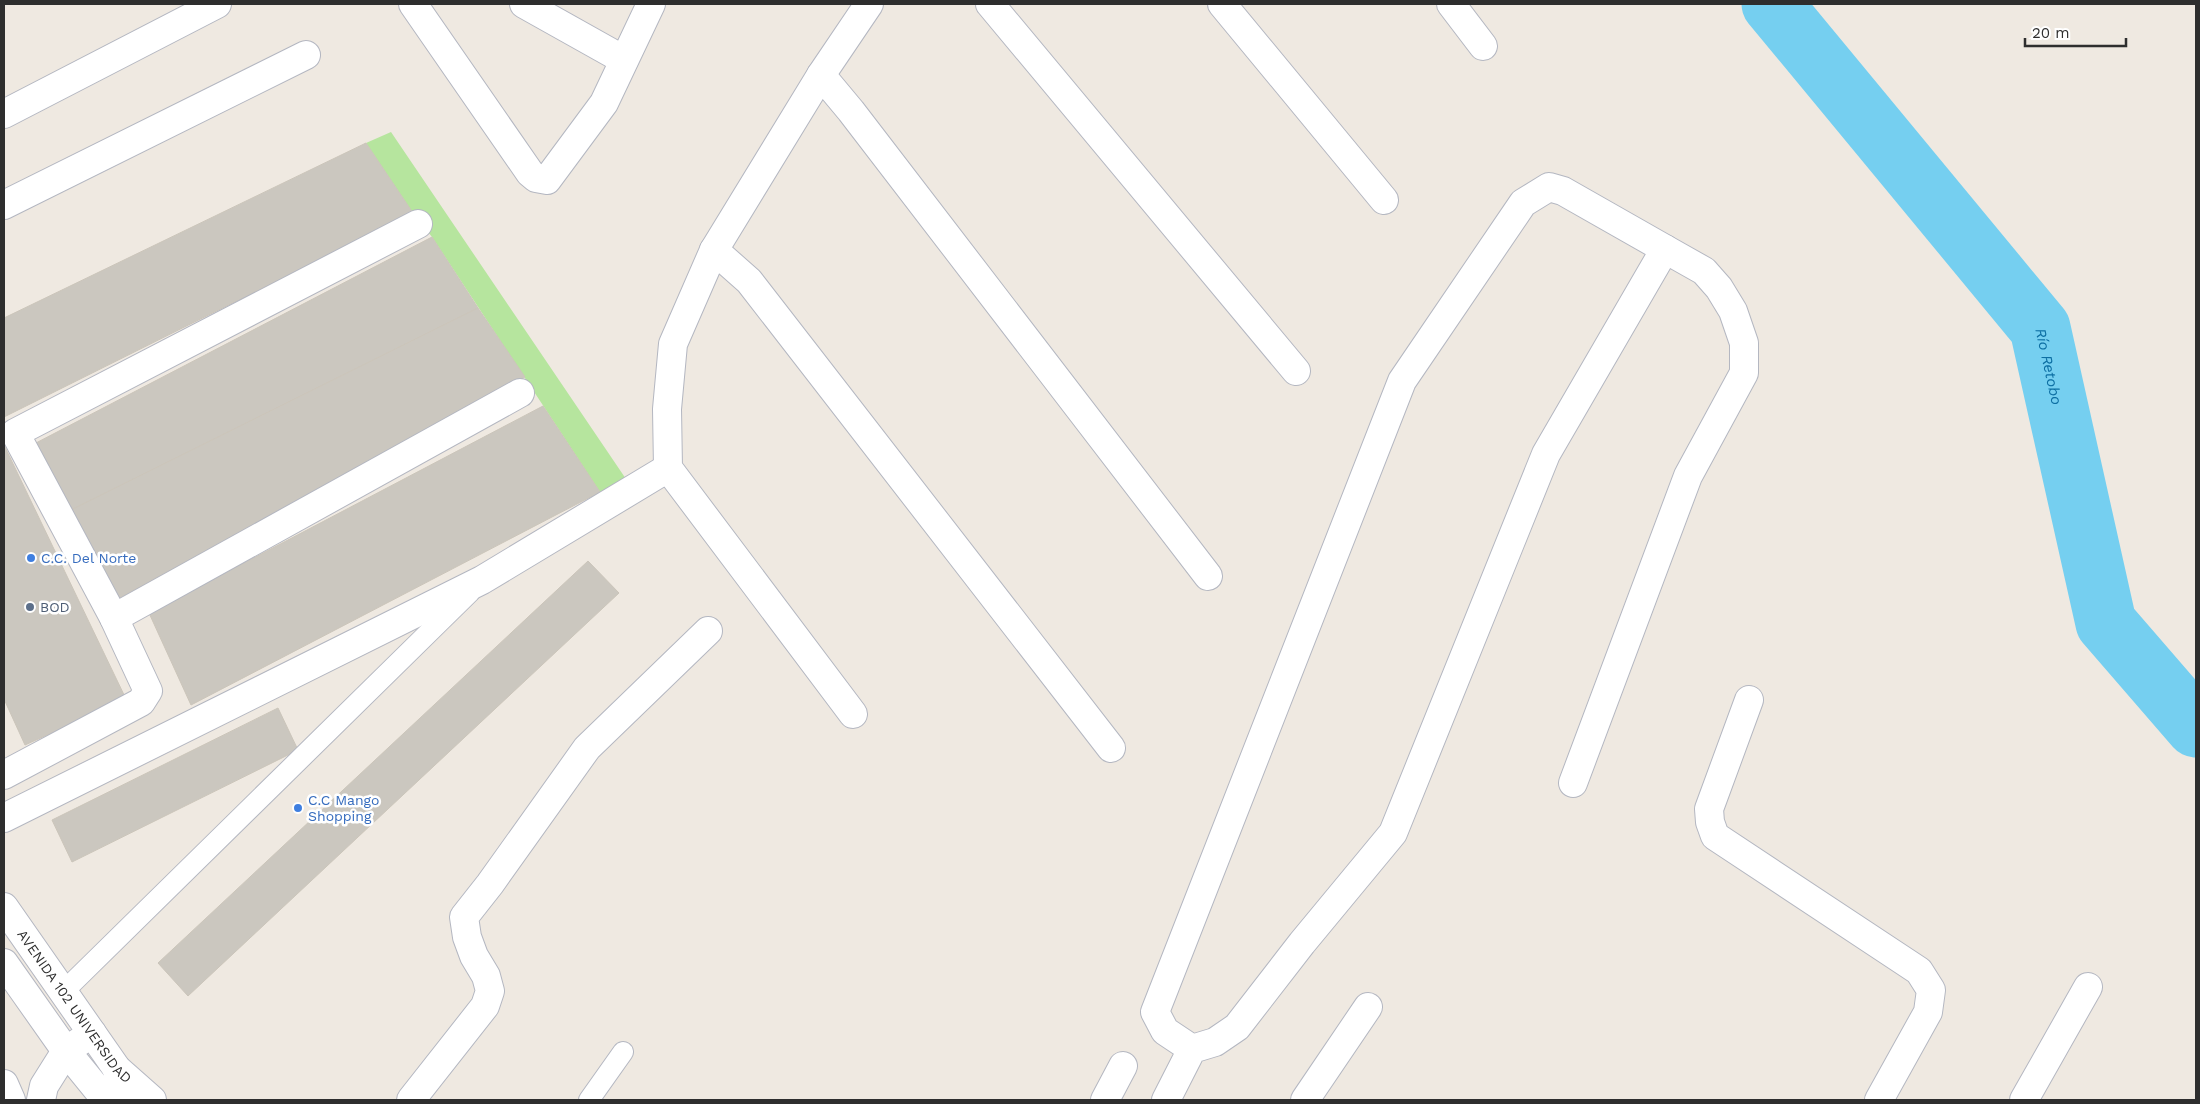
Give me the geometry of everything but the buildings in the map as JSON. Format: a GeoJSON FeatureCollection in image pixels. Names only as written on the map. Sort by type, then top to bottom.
{"type":"FeatureCollection","features":[{"type":"Feature","properties":{"kind":"street"},"geometry":{"type":"LineString","coordinates":[[4,114],[217,4]]}},
{"type":"Feature","properties":{"kind":"street"},"geometry":{"type":"LineString","coordinates":[[413,4],[530,173],[536,178],[547,180],[604,103],[651,4]]}},
{"type":"Feature","properties":{"kind":"street"},"geometry":{"type":"LineString","coordinates":[[524,4],[624,60]]}},
{"type":"Feature","properties":{"kind":"street"},"geometry":{"type":"LineString","coordinates":[[853,714],[668,468],[667,410],[673,344],[714,250],[821,75],[869,4]]}},
{"type":"Feature","properties":{"kind":"street"},"geometry":{"type":"LineString","coordinates":[[990,4],[1296,371]]}},
{"type":"Feature","properties":{"kind":"street"},"geometry":{"type":"LineString","coordinates":[[1222,4],[1384,200]]}},
{"type":"Feature","properties":{"kind":"street"},"geometry":{"type":"LineString","coordinates":[[1451,4],[1484,46]]}},
{"type":"Feature","properties":{"kind":"street"},"geometry":{"type":"LineString","coordinates":[[4,205],[306,55]]}},
{"type":"Feature","properties":{"kind":"street"},"geometry":{"type":"LineString","coordinates":[[821,75],[857,119],[1208,576]]}},
{"type":"Feature","properties":{"kind":"street"},"geometry":{"type":"LineString","coordinates":[[1573,783],[1688,476],[1744,374],[1744,343],[1733,311],[1719,288],[1704,271],[1563,191],[1549,188],[1522,202],[1402,381],[1155,1012],[1165,1031],[1192,1048],[1215,1042],[1237,1027],[1302,943],[1393,832],[1546,454],[1665,249]]}},
{"type":"Feature","properties":{"kind":"street"},"geometry":{"type":"LineString","coordinates":[[4,775],[146,698],[148,692],[114,618],[15,433],[418,224]]}},
{"type":"Feature","properties":{"kind":"street"},"geometry":{"type":"LineString","coordinates":[[714,250],[749,282],[1111,748]]}},
{"type":"Feature","properties":{"kind":"street"},"geometry":{"type":"LineString","coordinates":[[114,618],[520,393]]}},
{"type":"Feature","properties":{"kind":"street"},"geometry":{"type":"LineString","coordinates":[[4,818],[482,580],[668,468]]}},
{"type":"Feature","properties":{"kind":"street"},"geometry":{"type":"LineString","coordinates":[[411,1100],[485,1006],[490,991],[486,976],[474,956],[467,938],[464,917],[587,748],[708,631]]}},
{"type":"Feature","properties":{"kind":"street"},"geometry":{"type":"LineString","coordinates":[[1749,700],[1709,809],[1710,822],[1715,836],[1919,971],[1930,990],[1928,1012],[1879,1100]]}},
{"type":"Feature","properties":{"kind":"street","name":"AVENIDA 102 UNIVERSIDAD"},"geometry":{"type":"LineString","coordinates":[[4,908],[117,1069],[152,1100]]}},
{"type":"Feature","properties":{"kind":"street"},"geometry":{"type":"LineString","coordinates":[[4,963],[66,1051],[106,1100]]}},
{"type":"Feature","properties":{"kind":"street"},"geometry":{"type":"LineString","coordinates":[[2024,1100],[2088,987]]}},
{"type":"Feature","properties":{"kind":"street"},"geometry":{"type":"LineString","coordinates":[[1305,1100],[1368,1006]]}},
{"type":"Feature","properties":{"kind":"street"},"geometry":{"type":"LineString","coordinates":[[41,1100],[44,1086],[66,1051],[92,1033]]}},
{"type":"Feature","properties":{"kind":"street"},"geometry":{"type":"LineString","coordinates":[[1166,1100],[1192,1048]]}},
{"type":"Feature","properties":{"kind":"street"},"geometry":{"type":"LineString","coordinates":[[1105,1100],[1123,1066]]}},
{"type":"Feature","properties":{"kind":"street"},"geometry":{"type":"LineString","coordinates":[[117,1069],[121,1100]]}},
{"type":"Feature","properties":{"kind":"street"},"geometry":{"type":"LineString","coordinates":[[4,1084],[11,1100]]}},
{"type":"Feature","properties":{"kind":"lane"},"geometry":{"type":"LineString","coordinates":[[63,992],[482,580]]}},
{"type":"Feature","properties":{"kind":"lane"},"geometry":{"type":"LineString","coordinates":[[589,1100],[623,1052]]}},
{"type":"Feature","properties":{"kind":"green space"},"geometry":{"type":"Polygon","coordinates":[[[391,132],[626,479],[600,492],[432,237],[413,213],[366,143],[391,132]]]}},
{"type":"Feature","properties":{"kind":"waterway","name":"Río Retobo"},"geometry":{"type":"LineString","coordinates":[[1772,4],[2040,328],[2106,623],[2196,727]]}},
{"type":"Feature","properties":{"kind":"place","name":"C.C. Del Norte"},"geometry":{"type":"Point","coordinates":[31,558]}},
{"type":"Feature","properties":{"kind":"place","name":"BOD"},"geometry":{"type":"Point","coordinates":[30,607]}},
{"type":"Feature","properties":{"kind":"place","name":"C.C Mango Shopping"},"geometry":{"type":"Point","coordinates":[298,808]}}]}
